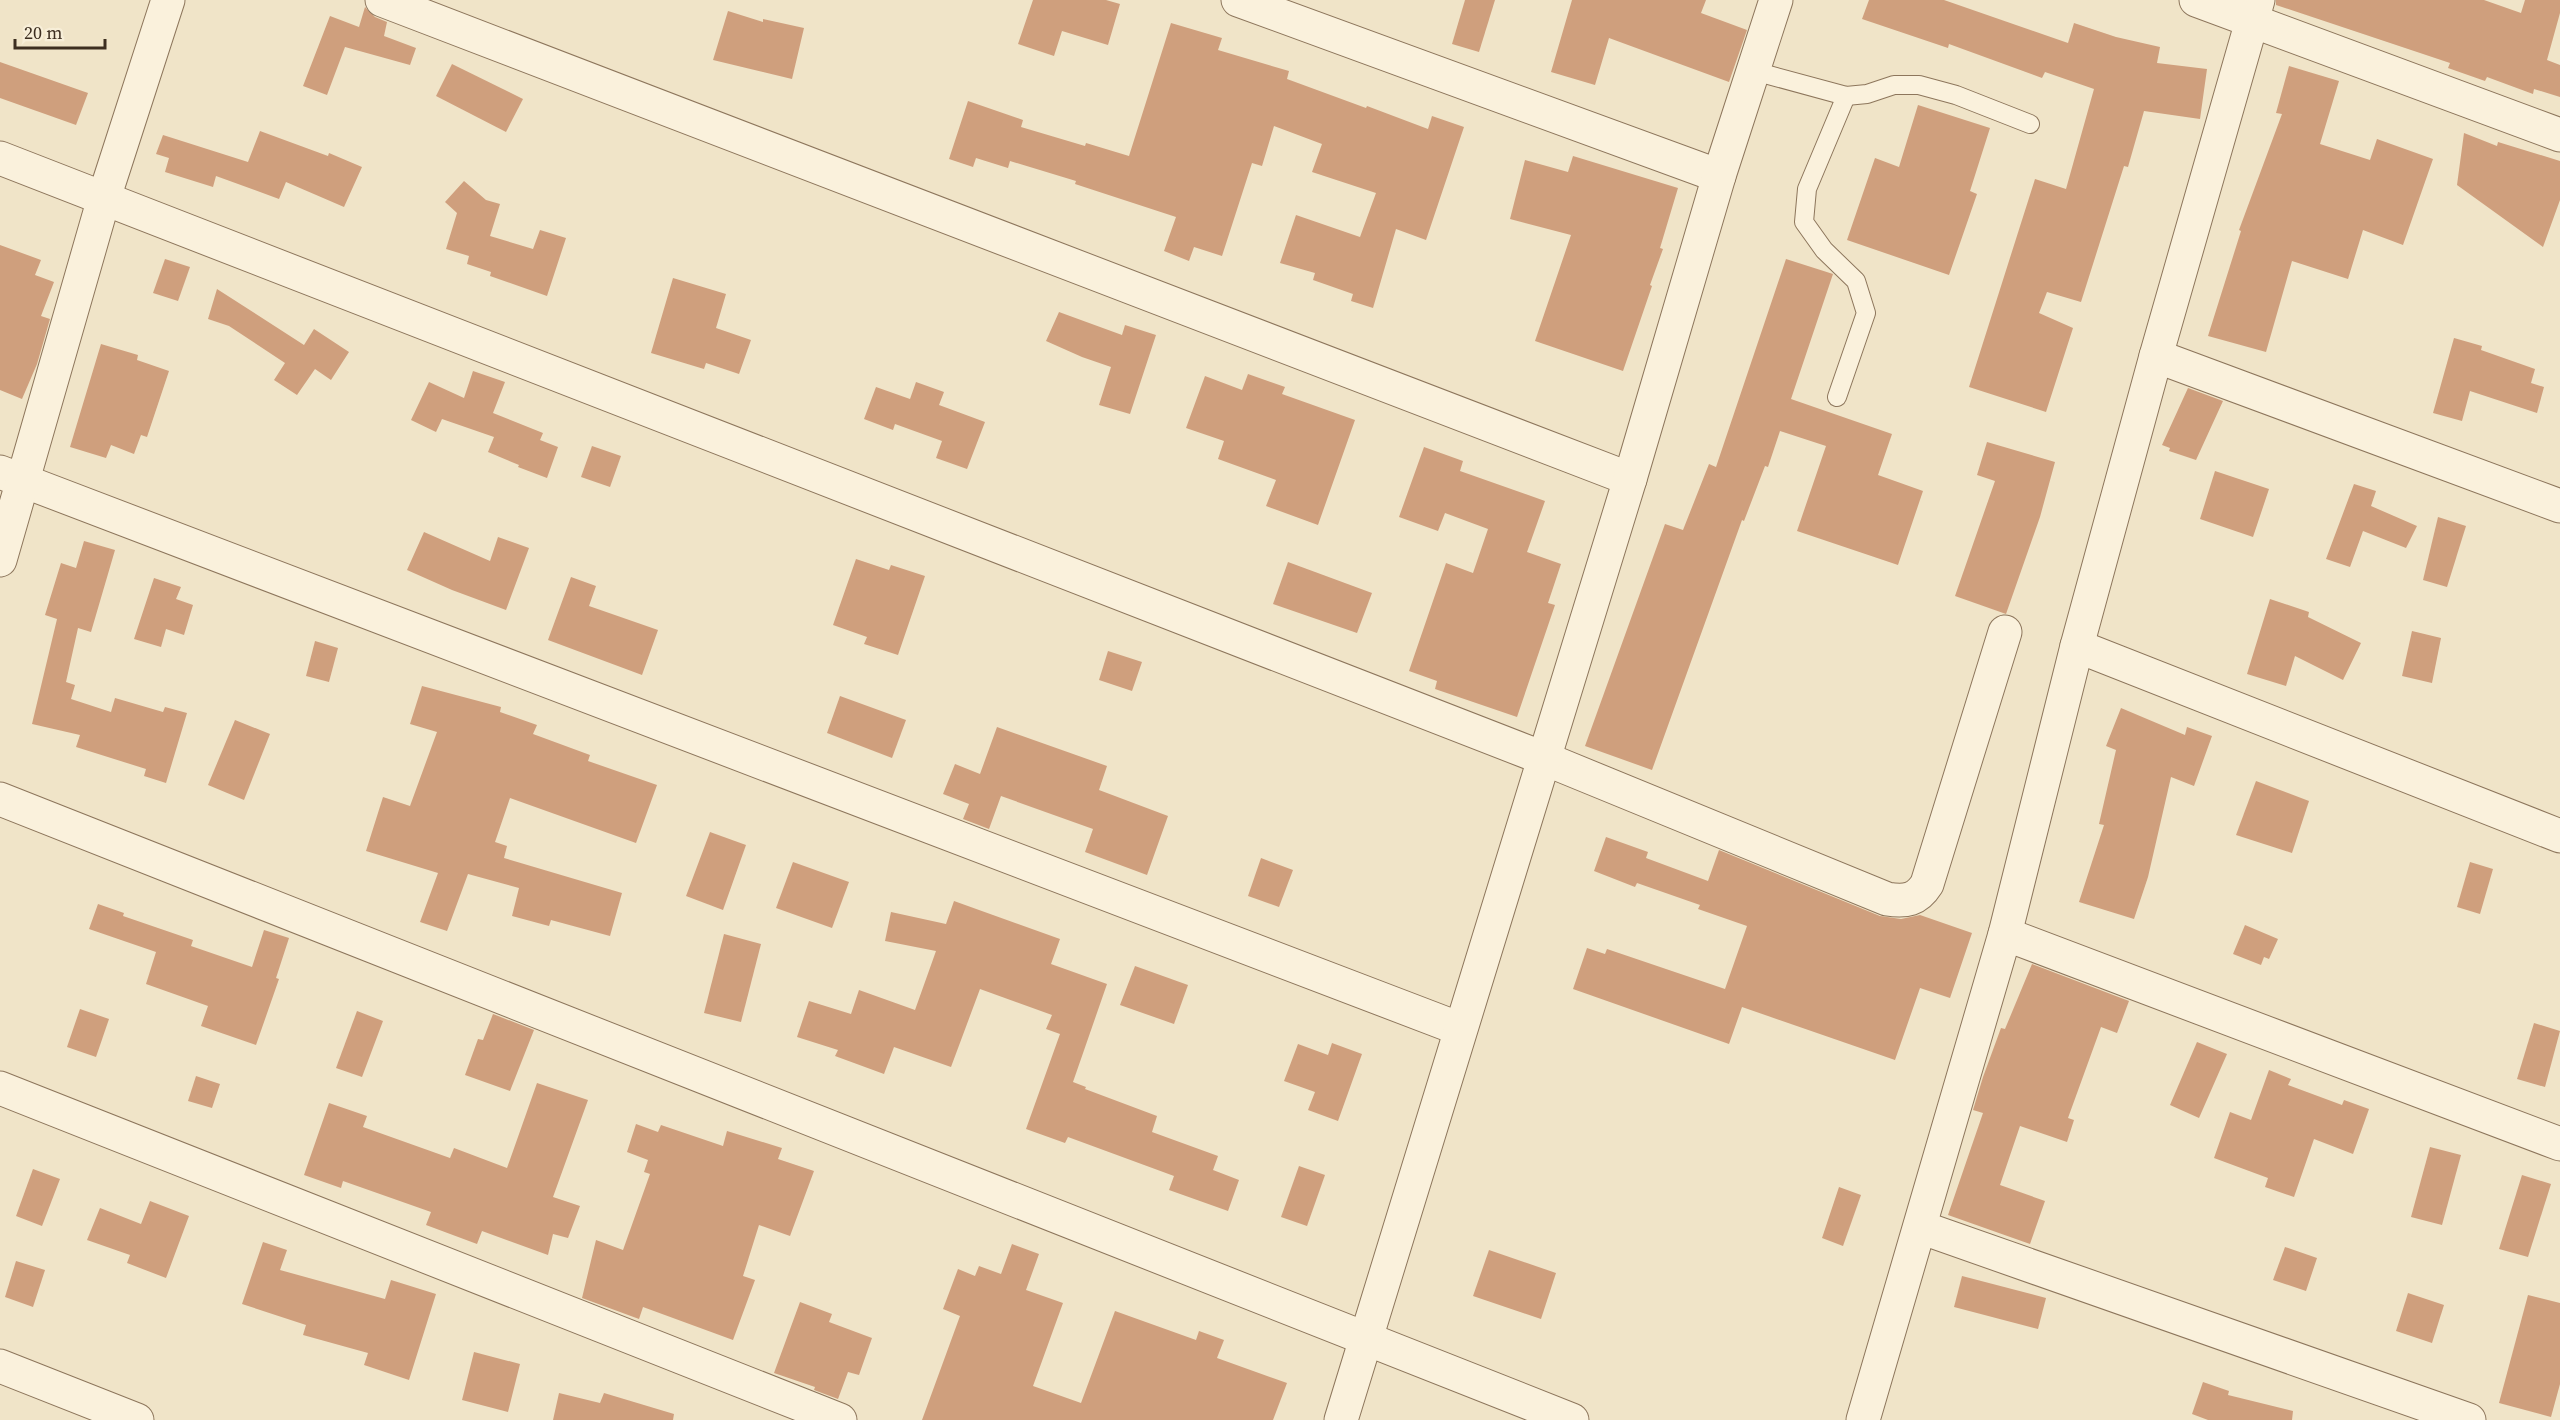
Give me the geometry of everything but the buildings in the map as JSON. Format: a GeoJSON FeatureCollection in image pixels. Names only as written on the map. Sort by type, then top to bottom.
{"type":"FeatureCollection","features":[{"type":"Feature","properties":{"kind":"street"},"geometry":{"type":"LineString","coordinates":[[0,560],[11,476],[168,0]]}},
{"type":"Feature","properties":{"kind":"street"},"geometry":{"type":"LineString","coordinates":[[382,0],[1630,479]]}},
{"type":"Feature","properties":{"kind":"street"},"geometry":{"type":"LineString","coordinates":[[1238,0],[1719,176]]}},
{"type":"Feature","properties":{"kind":"street"},"geometry":{"type":"LineString","coordinates":[[1341,1420],[1630,479],[1719,176],[1776,0]]}},
{"type":"Feature","properties":{"kind":"street"},"geometry":{"type":"LineString","coordinates":[[2196,0],[2254,10],[2560,135]]}},
{"type":"Feature","properties":{"kind":"street"},"geometry":{"type":"LineString","coordinates":[[1863,1420],[2006,934],[2077,646],[2254,10]]}},
{"type":"Feature","properties":{"kind":"street"},"geometry":{"type":"LineString","coordinates":[[0,158],[1543,758],[1887,899],[1902,901],[1913,899],[1922,893],[1927,884],[2005,632]]}},
{"type":"Feature","properties":{"kind":"street"},"geometry":{"type":"LineString","coordinates":[[2156,356],[2560,506]]}},
{"type":"Feature","properties":{"kind":"street"},"geometry":{"type":"LineString","coordinates":[[11,476],[1460,1029]]}},
{"type":"Feature","properties":{"kind":"street"},"geometry":{"type":"LineString","coordinates":[[2077,646],[2560,836]]}},
{"type":"Feature","properties":{"kind":"street"},"geometry":{"type":"LineString","coordinates":[[0,799],[1572,1420]]}},
{"type":"Feature","properties":{"kind":"street"},"geometry":{"type":"LineString","coordinates":[[2006,934],[2560,1144]]}},
{"type":"Feature","properties":{"kind":"street"},"geometry":{"type":"LineString","coordinates":[[0,1088],[840,1420]]}},
{"type":"Feature","properties":{"kind":"street"},"geometry":{"type":"LineString","coordinates":[[1920,1227],[2469,1420]]}},
{"type":"Feature","properties":{"kind":"street"},"geometry":{"type":"LineString","coordinates":[[0,1366],[137,1420]]}},
{"type":"Feature","properties":{"kind":"lane"},"geometry":{"type":"LineString","coordinates":[[1754,71],[1846,96],[1867,94],[1894,85],[1919,85],[1956,95],[2030,124]]}},
{"type":"Feature","properties":{"kind":"lane"},"geometry":{"type":"LineString","coordinates":[[1838,397],[1866,313],[1856,281],[1824,250],[1804,222],[1808,189],[1846,96]]}}]}
